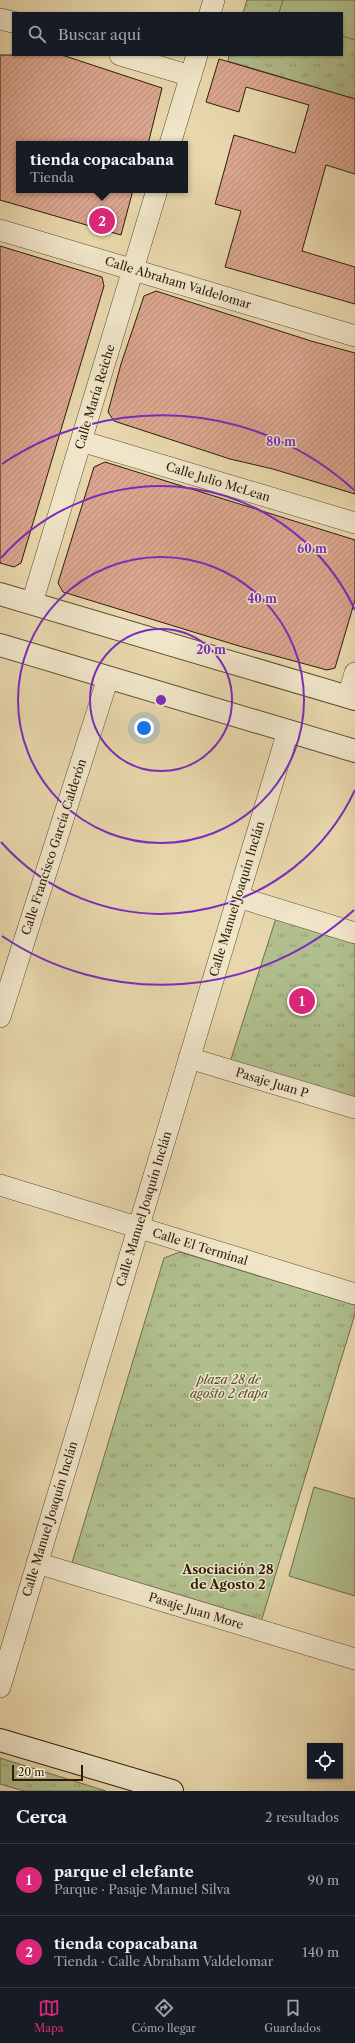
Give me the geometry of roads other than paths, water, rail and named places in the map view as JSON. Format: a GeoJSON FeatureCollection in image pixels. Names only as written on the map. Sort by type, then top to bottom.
{"type":"FeatureCollection","features":[{"type":"Feature","properties":{"kind":"street"},"geometry":{"type":"LineString","coordinates":[[210,12],[214,0]]}},
{"type":"Feature","properties":{"kind":"street"},"geometry":{"type":"LineString","coordinates":[[0,18],[12,22]]}},
{"type":"Feature","properties":{"kind":"street"},"geometry":{"type":"LineString","coordinates":[[123,56],[191,76]]}},
{"type":"Feature","properties":{"kind":"street"},"geometry":{"type":"LineString","coordinates":[[171,141],[197,56]]}},
{"type":"Feature","properties":{"kind":"street","name":"Calle María Reiche"},"geometry":{"type":"LineString","coordinates":[[32,603],[156,193]]}},
{"type":"Feature","properties":{"kind":"street","name":"Calle Abraham Valdelomar"},"geometry":{"type":"LineString","coordinates":[[0,230],[355,336]]}},
{"type":"Feature","properties":{"kind":"street","name":"Calle Julio McLean"},"geometry":{"type":"LineString","coordinates":[[81,441],[355,523]]}},
{"type":"Feature","properties":{"kind":"street"},"geometry":{"type":"LineString","coordinates":[[0,594],[351,698],[355,673]]}},
{"type":"Feature","properties":{"kind":"street"},"geometry":{"type":"LineString","coordinates":[[0,645],[355,752]]}},
{"type":"Feature","properties":{"kind":"street","name":"Calle Francisco García Calderón"},"geometry":{"type":"LineString","coordinates":[[0,1017],[108,678]]}},
{"type":"Feature","properties":{"kind":"street","name":"Calle Manuel Joaquín Inclán"},"geometry":{"type":"LineString","coordinates":[[0,1687],[288,731]]}},
{"type":"Feature","properties":{"kind":"street"},"geometry":{"type":"LineString","coordinates":[[238,897],[355,933]]}},
{"type":"Feature","properties":{"kind":"street","name":"Pasaje Juan P"},"geometry":{"type":"LineString","coordinates":[[189,1058],[355,1108]]}},
{"type":"Feature","properties":{"kind":"street","name":"Calle El Terminal"},"geometry":{"type":"LineString","coordinates":[[0,1186],[355,1294]]}},
{"type":"Feature","properties":{"kind":"street","name":"Pasaje Juan More"},"geometry":{"type":"LineString","coordinates":[[37,1563],[355,1659]]}},
{"type":"Feature","properties":{"kind":"street"},"geometry":{"type":"LineString","coordinates":[[0,1740],[172,1791]]}},
{"type":"Feature","properties":{"kind":"place","name":"tienda copacabana"},"geometry":{"type":"Point","coordinates":[102,221]}},
{"type":"Feature","properties":{"kind":"place","name":"parque el elefante"},"geometry":{"type":"Point","coordinates":[302,1001]}},
{"type":"Feature","properties":{"kind":"district","name":"Asociación 28 de Agosto 2"},"geometry":{"type":"Point","coordinates":[228,1576]}},
{"type":"Feature","properties":{"kind":"park label","name":"plaza 28 de agosto 2 etapa"},"geometry":{"type":"Point","coordinates":[229,1387]}}]}
